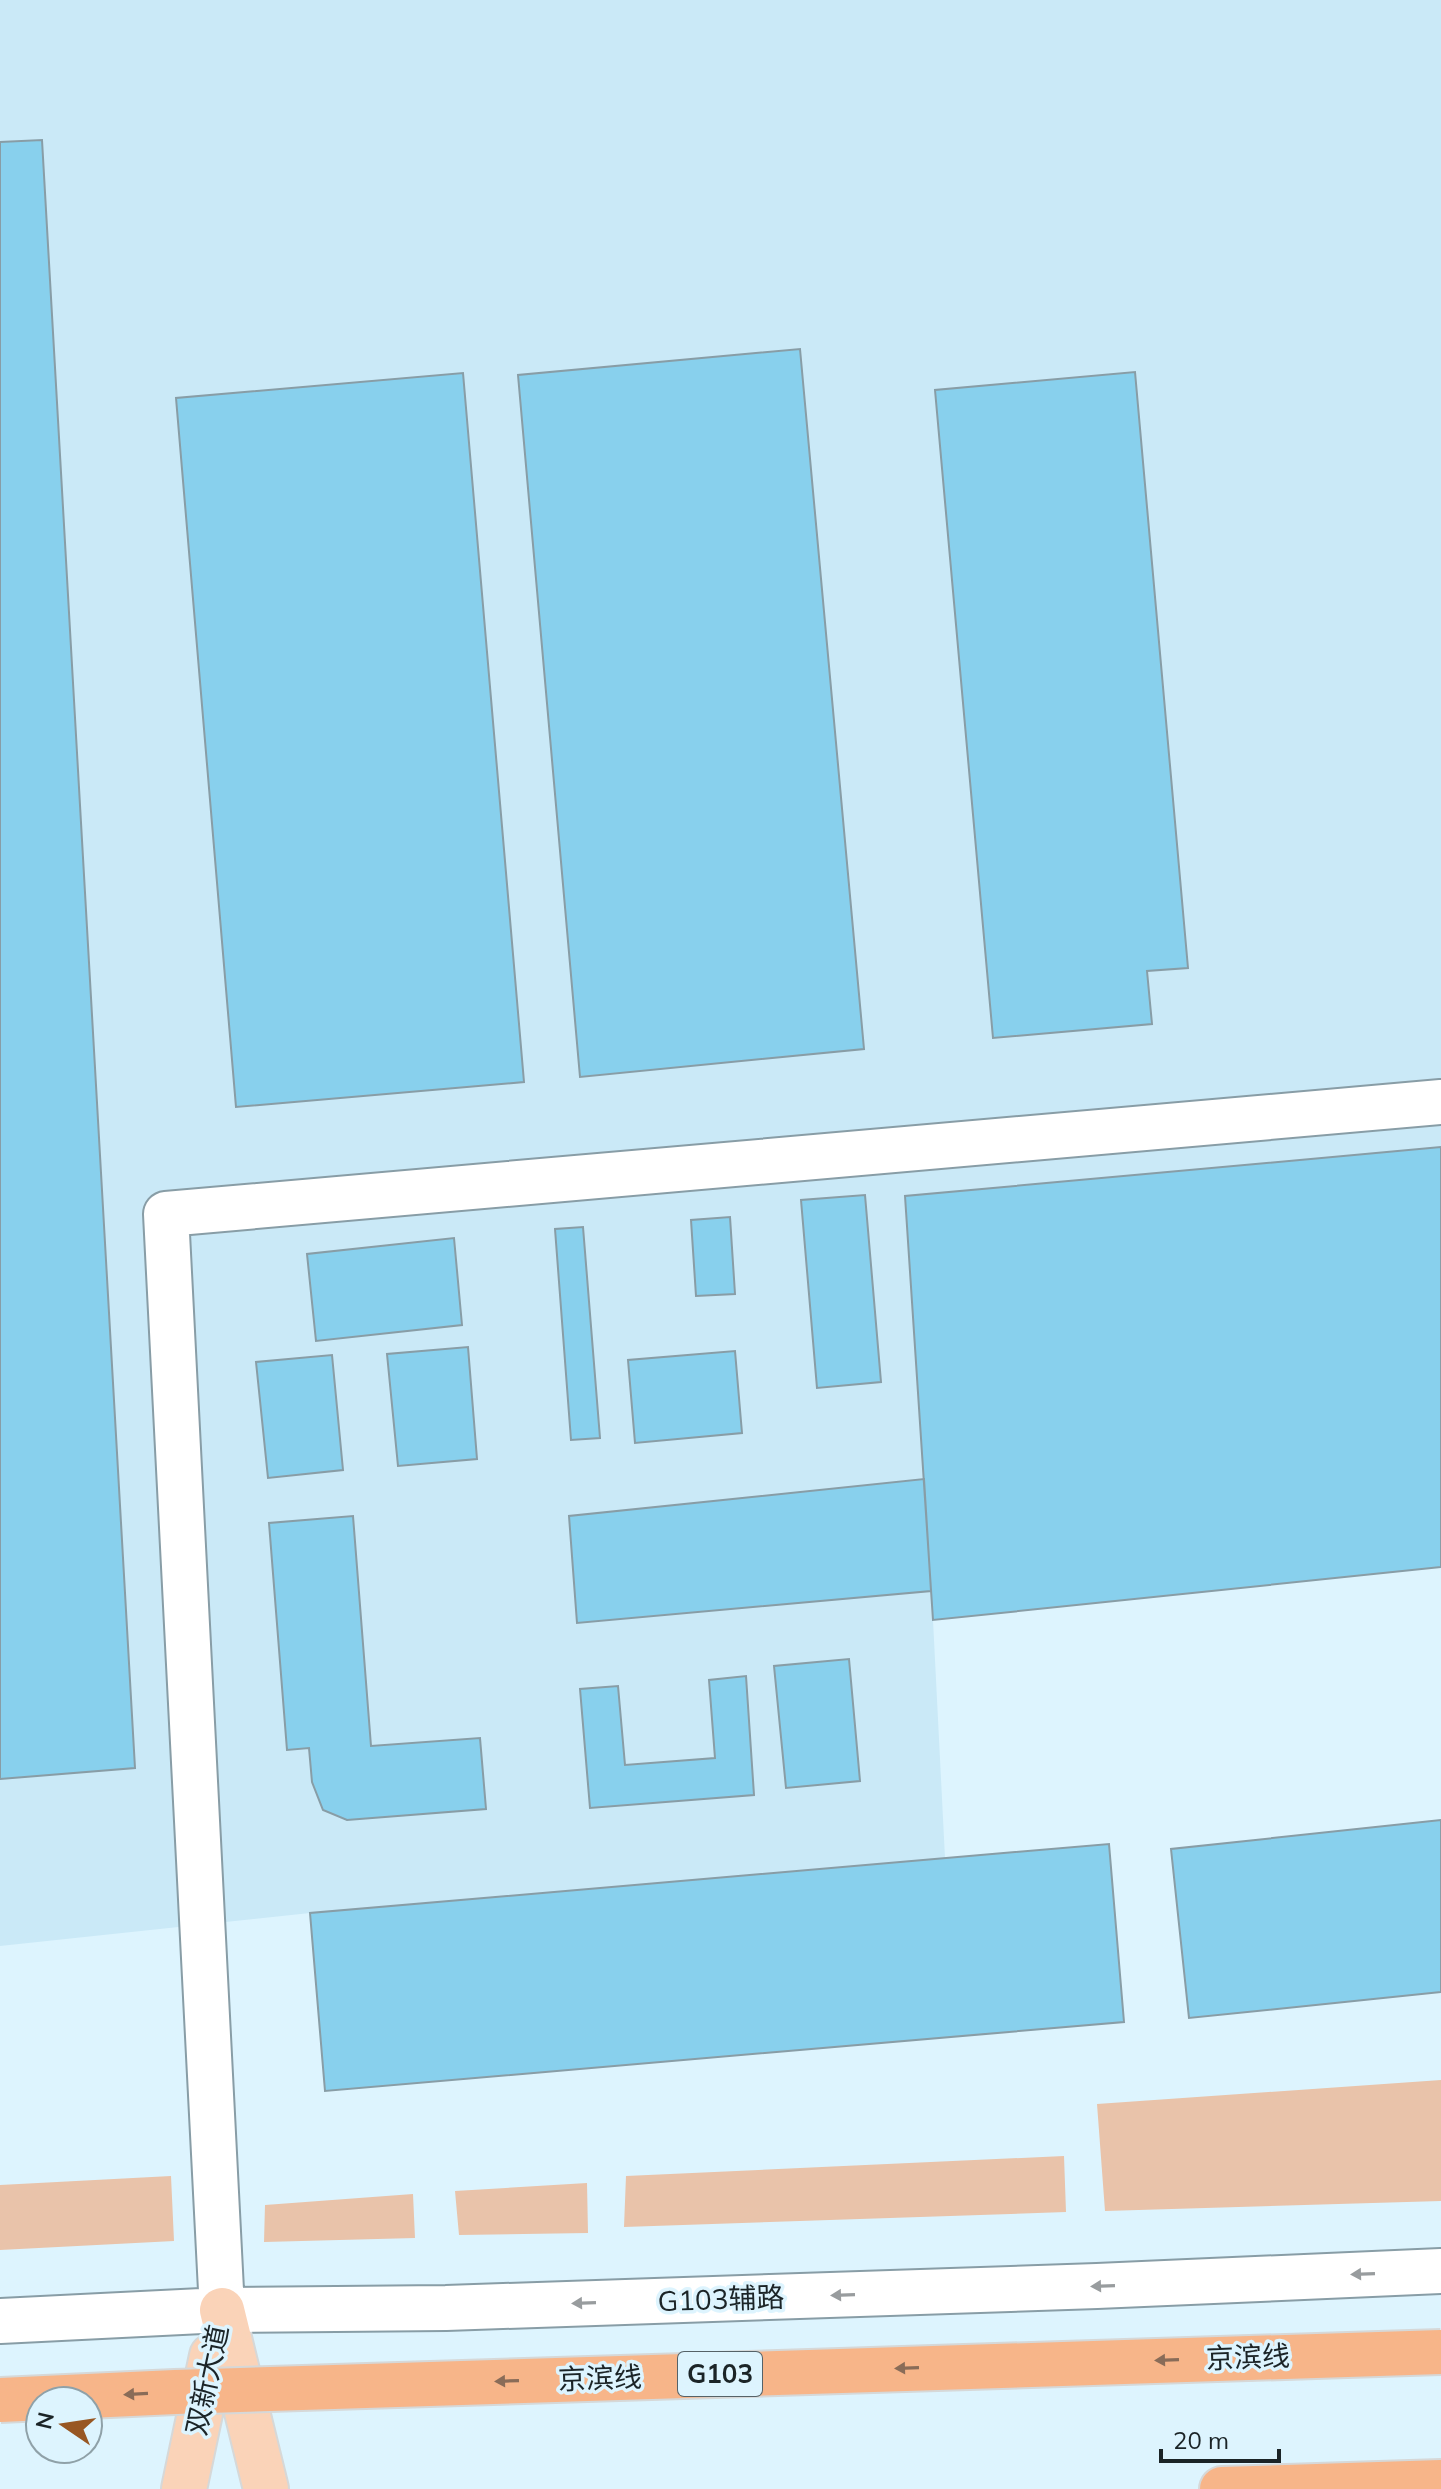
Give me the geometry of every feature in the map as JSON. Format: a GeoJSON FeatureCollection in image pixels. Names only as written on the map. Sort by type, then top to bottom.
{"type":"FeatureCollection","features":[{"type":"Feature","properties":{"kind":"highway","name":"京滨线"},"geometry":{"type":"LineString","coordinates":[[0,2400],[1441,2352]]}},
{"type":"Feature","properties":{"kind":"highway"},"geometry":{"type":"LineString","coordinates":[[1222,2489],[1441,2482]]}},
{"type":"Feature","properties":{"kind":"main road","name":"双新大道"},"geometry":{"type":"LineString","coordinates":[[184,2489],[222,2310]]}},
{"type":"Feature","properties":{"kind":"main road","name":"双新大道"},"geometry":{"type":"LineString","coordinates":[[222,2310],[266,2489]]}},
{"type":"Feature","properties":{"kind":"street"},"geometry":{"type":"LineString","coordinates":[[222,2310],[166,1214],[1441,1102]]}},
{"type":"Feature","properties":{"kind":"street","name":"G103辅路"},"geometry":{"type":"LineString","coordinates":[[0,2321],[222,2310],[578,2304],[1441,2271]]}},
{"type":"Feature","properties":{"kind":"shaded area"},"geometry":{"type":"Polygon","coordinates":[[[0,0],[1441,0],[1441,1147],[905,1196],[945,1858],[310,1913],[0,1946],[0,0]]]}},
{"type":"Feature","properties":{"kind":"shaded area"},"geometry":{"type":"Polygon","coordinates":[[[1441,2080],[1441,2201],[1105,2211],[1097,2104],[1441,2080]]]}},
{"type":"Feature","properties":{"kind":"shaded area"},"geometry":{"type":"Polygon","coordinates":[[[1064,2156],[1066,2212],[624,2227],[626,2176],[1064,2156]]]}},
{"type":"Feature","properties":{"kind":"shaded area"},"geometry":{"type":"Polygon","coordinates":[[[171,2176],[174,2241],[0,2250],[0,2185],[171,2176]]]}},
{"type":"Feature","properties":{"kind":"shaded area"},"geometry":{"type":"Polygon","coordinates":[[[587,2183],[588,2233],[459,2235],[455,2191],[587,2183]]]}},
{"type":"Feature","properties":{"kind":"shaded area"},"geometry":{"type":"Polygon","coordinates":[[[413,2194],[415,2238],[264,2242],[265,2205],[413,2194]]]}},
{"type":"Feature","properties":{"kind":"building"},"geometry":{"type":"Polygon","coordinates":[[[42,140],[135,1768],[0,1779],[0,142],[42,140]]]}},
{"type":"Feature","properties":{"kind":"building"},"geometry":{"type":"Polygon","coordinates":[[[800,349],[864,1049],[580,1077],[518,375],[800,349]]]}},
{"type":"Feature","properties":{"kind":"building"},"geometry":{"type":"Polygon","coordinates":[[[1135,372],[1188,968],[1147,971],[1152,1024],[993,1038],[935,390],[1135,372]]]}},
{"type":"Feature","properties":{"kind":"building"},"geometry":{"type":"Polygon","coordinates":[[[463,373],[524,1082],[236,1107],[176,398],[463,373]]]}},
{"type":"Feature","properties":{"kind":"building"},"geometry":{"type":"Polygon","coordinates":[[[1441,1147],[1441,1567],[933,1620],[905,1196],[1441,1147]]]}},
{"type":"Feature","properties":{"kind":"building"},"geometry":{"type":"Polygon","coordinates":[[[865,1195],[881,1382],[817,1388],[801,1200],[865,1195]]]}},
{"type":"Feature","properties":{"kind":"building"},"geometry":{"type":"Polygon","coordinates":[[[730,1217],[735,1294],[696,1296],[691,1220],[730,1217]]]}},
{"type":"Feature","properties":{"kind":"building"},"geometry":{"type":"Polygon","coordinates":[[[583,1227],[600,1438],[571,1440],[555,1229],[583,1227]]]}},
{"type":"Feature","properties":{"kind":"building"},"geometry":{"type":"Polygon","coordinates":[[[454,1238],[462,1325],[316,1341],[307,1254],[454,1238]]]}},
{"type":"Feature","properties":{"kind":"building"},"geometry":{"type":"Polygon","coordinates":[[[468,1347],[477,1459],[398,1466],[387,1354],[468,1347]]]}},
{"type":"Feature","properties":{"kind":"building"},"geometry":{"type":"Polygon","coordinates":[[[735,1351],[742,1433],[635,1443],[628,1360],[735,1351]]]}},
{"type":"Feature","properties":{"kind":"building"},"geometry":{"type":"Polygon","coordinates":[[[332,1355],[343,1470],[268,1478],[256,1362],[332,1355]]]}},
{"type":"Feature","properties":{"kind":"building"},"geometry":{"type":"Polygon","coordinates":[[[924,1479],[931,1591],[577,1623],[569,1516],[924,1479]]]}},
{"type":"Feature","properties":{"kind":"building"},"geometry":{"type":"Polygon","coordinates":[[[353,1516],[371,1746],[480,1738],[486,1809],[347,1820],[323,1810],[312,1782],[309,1748],[287,1750],[269,1523],[353,1516]]]}},
{"type":"Feature","properties":{"kind":"building"},"geometry":{"type":"Polygon","coordinates":[[[849,1659],[860,1781],[786,1788],[774,1666],[849,1659]]]}},
{"type":"Feature","properties":{"kind":"building"},"geometry":{"type":"Polygon","coordinates":[[[746,1676],[754,1795],[590,1808],[580,1689],[618,1686],[625,1765],[715,1758],[709,1680],[746,1676]]]}},
{"type":"Feature","properties":{"kind":"building"},"geometry":{"type":"Polygon","coordinates":[[[1441,1820],[1441,1992],[1189,2018],[1171,1849],[1441,1820]]]}},
{"type":"Feature","properties":{"kind":"building"},"geometry":{"type":"Polygon","coordinates":[[[1109,1844],[1124,2022],[325,2091],[310,1913],[1109,1844]]]}}]}
